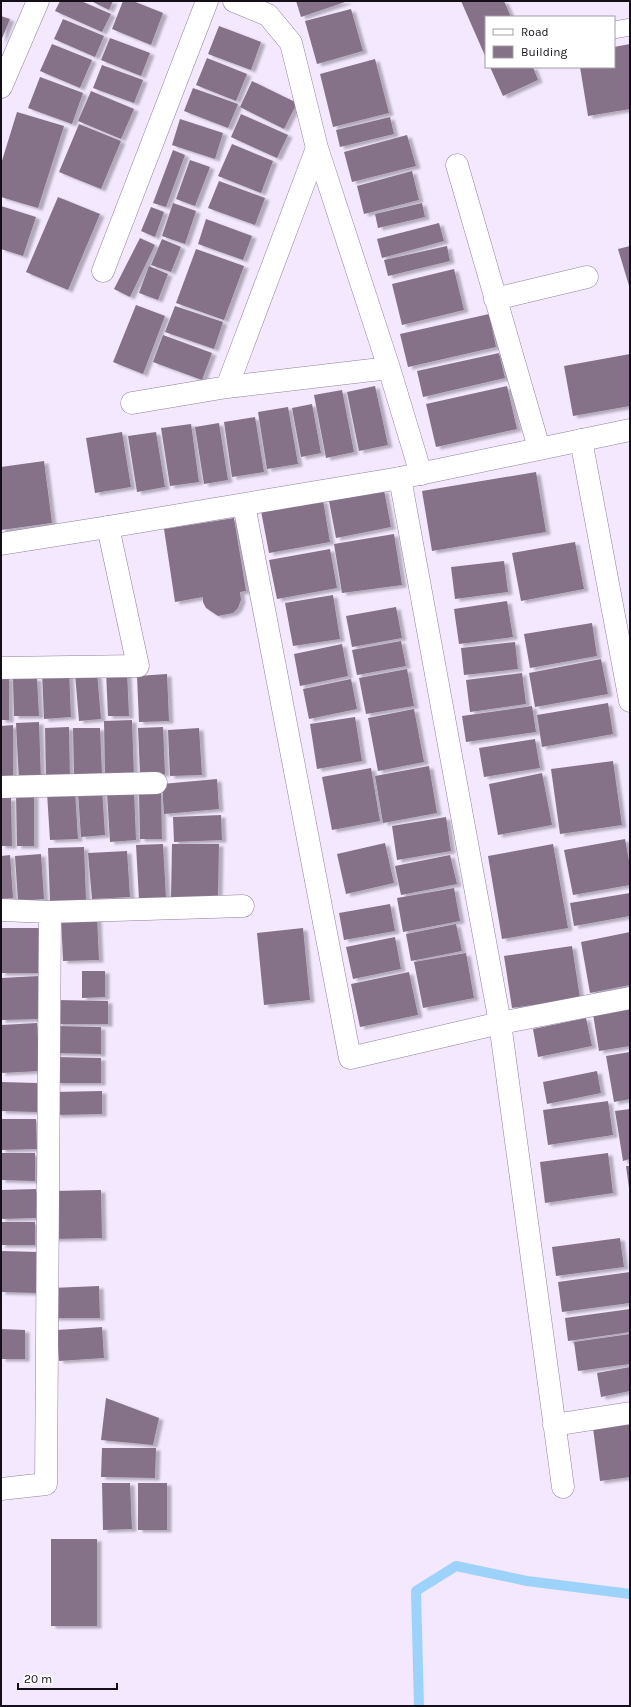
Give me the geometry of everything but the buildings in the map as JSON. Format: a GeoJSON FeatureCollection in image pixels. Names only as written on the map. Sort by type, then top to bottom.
{"type":"FeatureCollection","features":[{"type":"Feature","properties":{"kind":"street"},"geometry":{"type":"LineString","coordinates":[[1,87],[38,1]]}},
{"type":"Feature","properties":{"kind":"street"},"geometry":{"type":"LineString","coordinates":[[103,271],[208,1]]}},
{"type":"Feature","properties":{"kind":"street"},"geometry":{"type":"LineString","coordinates":[[234,1],[268,15],[291,43],[317,148],[389,368],[411,476],[500,1023],[563,1487]]}},
{"type":"Feature","properties":{"kind":"street"},"geometry":{"type":"LineString","coordinates":[[228,387],[317,148]]}},
{"type":"Feature","properties":{"kind":"street"},"geometry":{"type":"LineString","coordinates":[[457,165],[539,448]]}},
{"type":"Feature","properties":{"kind":"street"},"geometry":{"type":"LineString","coordinates":[[496,298],[587,277]]}},
{"type":"Feature","properties":{"kind":"street"},"geometry":{"type":"LineString","coordinates":[[132,403],[228,387],[389,368]]}},
{"type":"Feature","properties":{"kind":"street"},"geometry":{"type":"LineString","coordinates":[[1,544],[108,528],[411,476],[630,430]]}},
{"type":"Feature","properties":{"kind":"street"},"geometry":{"type":"LineString","coordinates":[[581,440],[630,701]]}},
{"type":"Feature","properties":{"kind":"street"},"geometry":{"type":"LineString","coordinates":[[244,505],[350,1058],[500,1023],[630,998]]}},
{"type":"Feature","properties":{"kind":"street"},"geometry":{"type":"LineString","coordinates":[[1,668],[138,666],[108,528]]}},
{"type":"Feature","properties":{"kind":"street"},"geometry":{"type":"LineString","coordinates":[[1,787],[156,784]]}},
{"type":"Feature","properties":{"kind":"street"},"geometry":{"type":"LineString","coordinates":[[1,910],[50,912],[243,906]]}},
{"type":"Feature","properties":{"kind":"street"},"geometry":{"type":"LineString","coordinates":[[1,1488],[46,1484],[50,912]]}},
{"type":"Feature","properties":{"kind":"street"},"geometry":{"type":"LineString","coordinates":[[554,1425],[630,1413]]}},
{"type":"Feature","properties":{"kind":"lane"},"geometry":{"type":"LineString","coordinates":[[615,30],[630,27]]}},
{"type":"Feature","properties":{"kind":"waterway"},"geometry":{"type":"LineString","coordinates":[[419,1706],[416,1591],[456,1566],[527,1581],[630,1594]]}}]}
